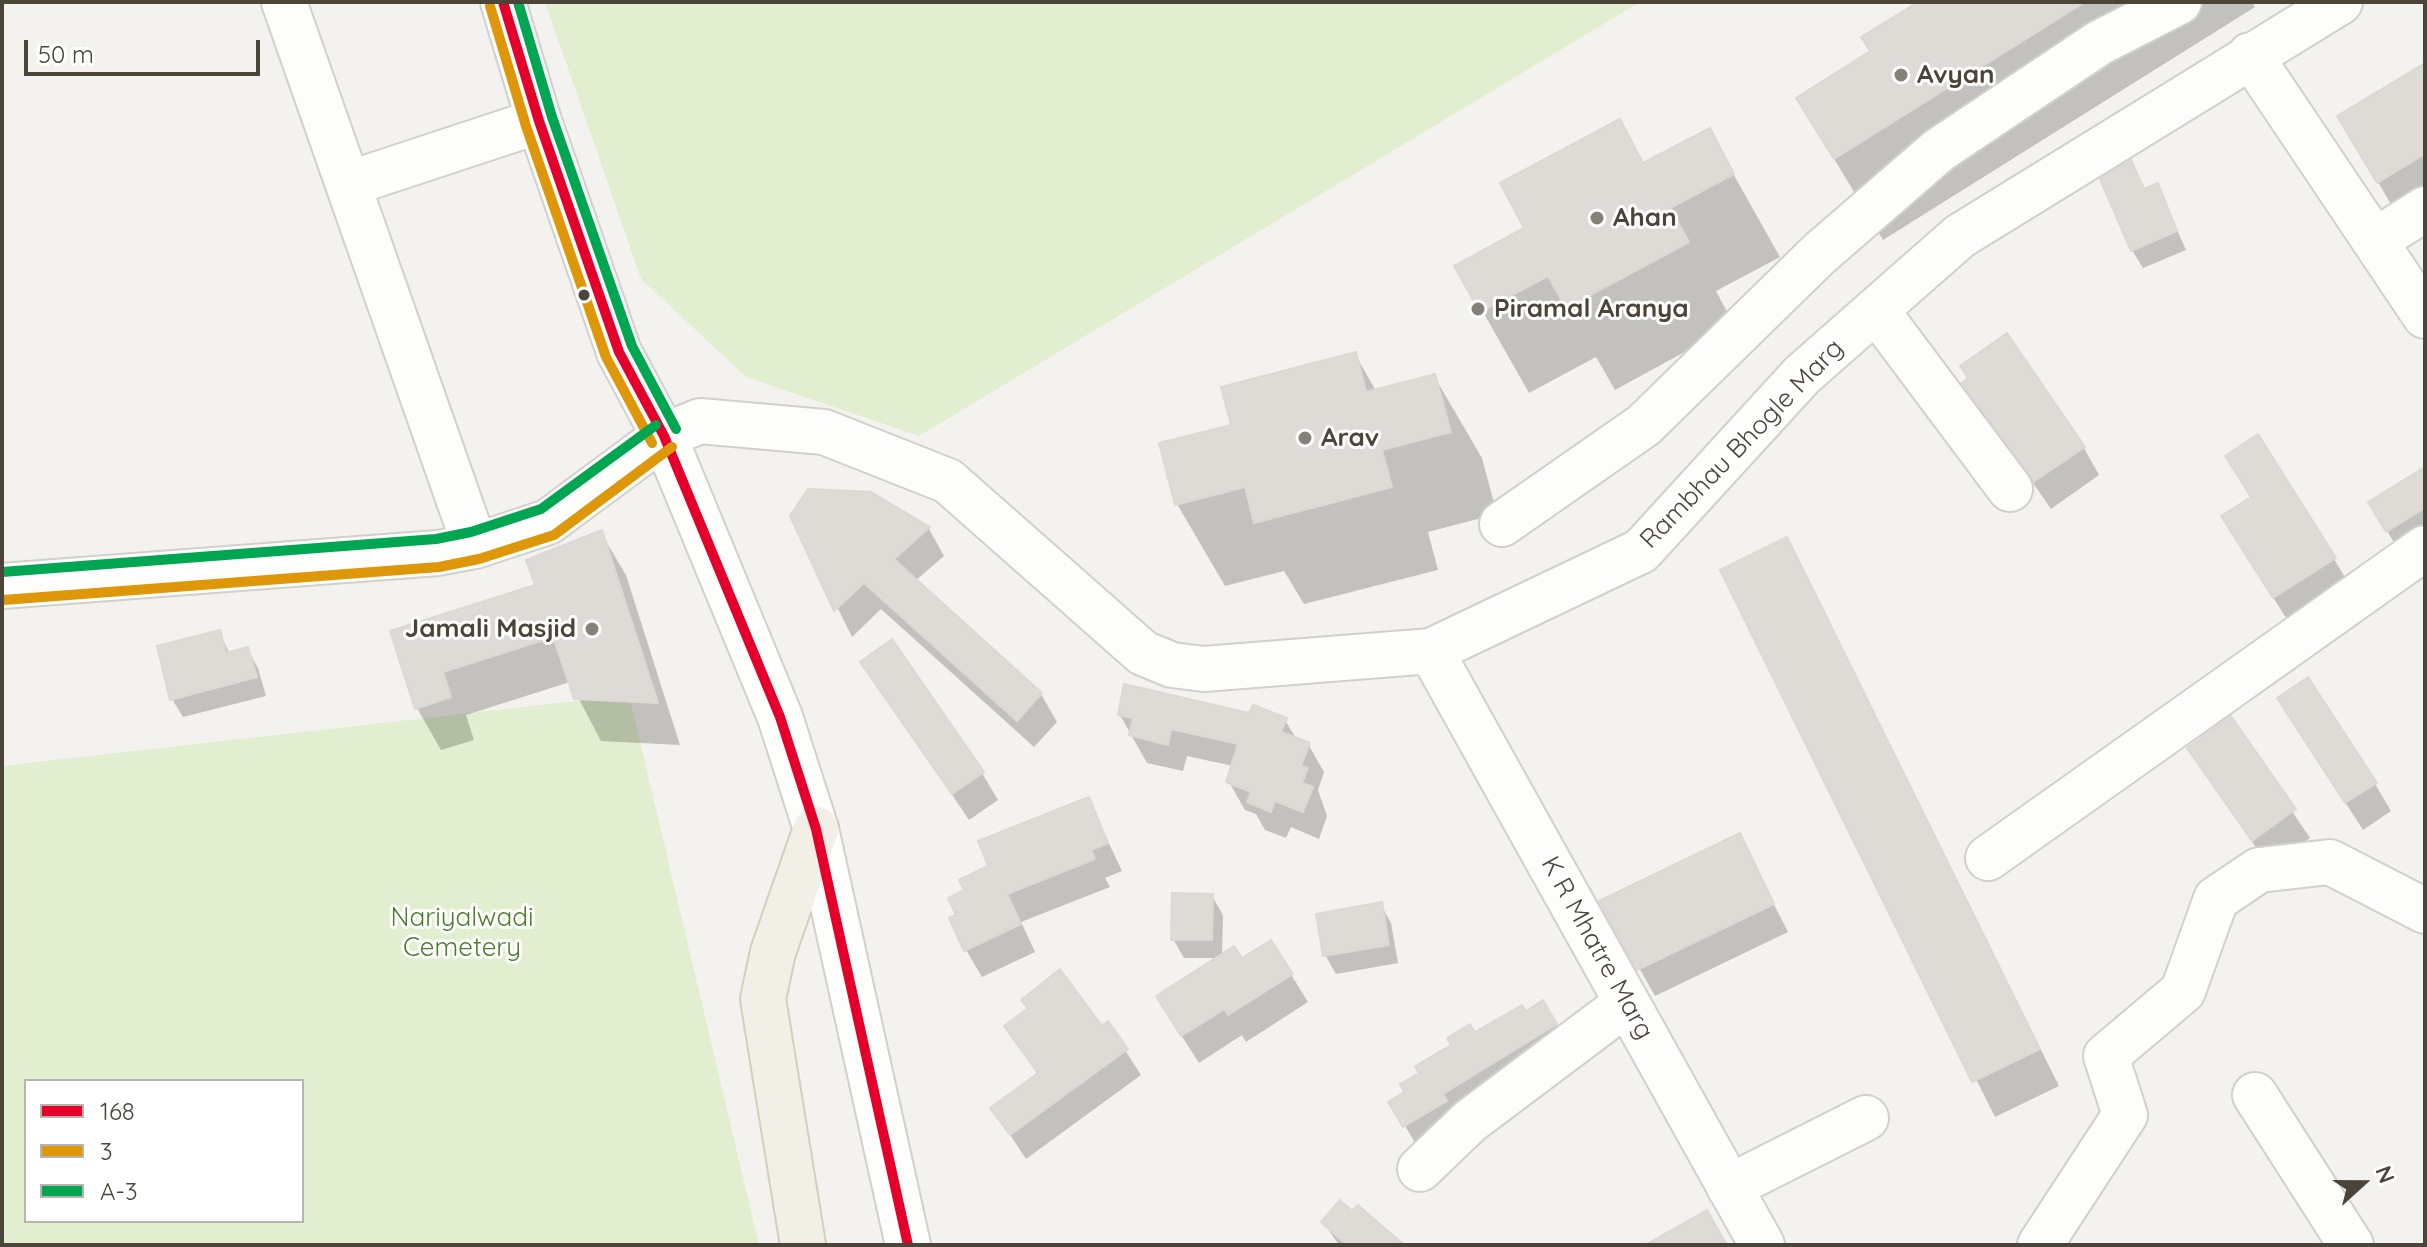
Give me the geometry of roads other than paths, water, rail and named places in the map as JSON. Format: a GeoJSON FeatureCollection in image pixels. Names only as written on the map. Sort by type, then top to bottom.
{"type":"FeatureCollection","features":[{"type":"Feature","properties":{"kind":"main road"},"geometry":{"type":"LineString","coordinates":[[803,1245],[763,999],[773,952],[816,829]]}},
{"type":"Feature","properties":{"kind":"street"},"geometry":{"type":"LineString","coordinates":[[284,2],[475,546]]}},
{"type":"Feature","properties":{"kind":"street"},"geometry":{"type":"LineString","coordinates":[[503,2],[539,121],[619,352],[664,436],[780,717],[816,829],[908,1245]]}},
{"type":"Feature","properties":{"kind":"street"},"geometry":{"type":"LineString","coordinates":[[1502,524],[1644,425],[1819,254],[1939,150],[2099,43],[2179,2]]}},
{"type":"Feature","properties":{"kind":"street","name":"Rambhau Bhogle Marg"},"geometry":{"type":"LineString","coordinates":[[2,586],[438,553],[475,546],[548,522],[664,436],[700,421],[824,432],[948,481],[1143,653],[1172,665],[1204,669],[1431,651],[1641,551],[1802,375],[1960,236],[2340,2]]}},
{"type":"Feature","properties":{"kind":"street"},"geometry":{"type":"LineString","coordinates":[[2250,55],[2425,316]]}},
{"type":"Feature","properties":{"kind":"street"},"geometry":{"type":"LineString","coordinates":[[348,184],[539,121]]}},
{"type":"Feature","properties":{"kind":"street"},"geometry":{"type":"LineString","coordinates":[[2376,240],[2425,209]]}},
{"type":"Feature","properties":{"kind":"street"},"geometry":{"type":"LineString","coordinates":[[1876,310],[2010,489]]}},
{"type":"Feature","properties":{"kind":"street"},"geometry":{"type":"LineString","coordinates":[[1988,858],[2425,548]]}},
{"type":"Feature","properties":{"kind":"street","name":"K R Mhatre Marg"},"geometry":{"type":"LineString","coordinates":[[1431,651],[1762,1245]]}},
{"type":"Feature","properties":{"kind":"street"},"geometry":{"type":"LineString","coordinates":[[2040,1245],[2125,1115],[2106,1056],[2183,991],[2216,899],[2259,870],[2330,862],[2425,911]]}},
{"type":"Feature","properties":{"kind":"street"},"geometry":{"type":"LineString","coordinates":[[1420,1169],[1470,1121],[1627,1003]]}},
{"type":"Feature","properties":{"kind":"street"},"geometry":{"type":"LineString","coordinates":[[2255,1095],[2351,1245]]}},
{"type":"Feature","properties":{"kind":"street"},"geometry":{"type":"LineString","coordinates":[[1729,1187],[1866,1118]]}},
{"type":"Feature","properties":{"kind":"place","name":"Avyan"},"geometry":{"type":"Point","coordinates":[1901,75]}},
{"type":"Feature","properties":{"kind":"place","name":"Ahan"},"geometry":{"type":"Point","coordinates":[1597,218]}},
{"type":"Feature","properties":{"kind":"place","name":"Piramal Aranya"},"geometry":{"type":"Point","coordinates":[1478,309]}},
{"type":"Feature","properties":{"kind":"place","name":"Arav"},"geometry":{"type":"Point","coordinates":[1305,438]}},
{"type":"Feature","properties":{"kind":"place","name":"Jamali Masjid"},"geometry":{"type":"Point","coordinates":[592,629]}},
{"type":"Feature","properties":{"kind":"park label","name":"Nariyalwadi Cemetery"},"geometry":{"type":"Point","coordinates":[462,933]}}]}
